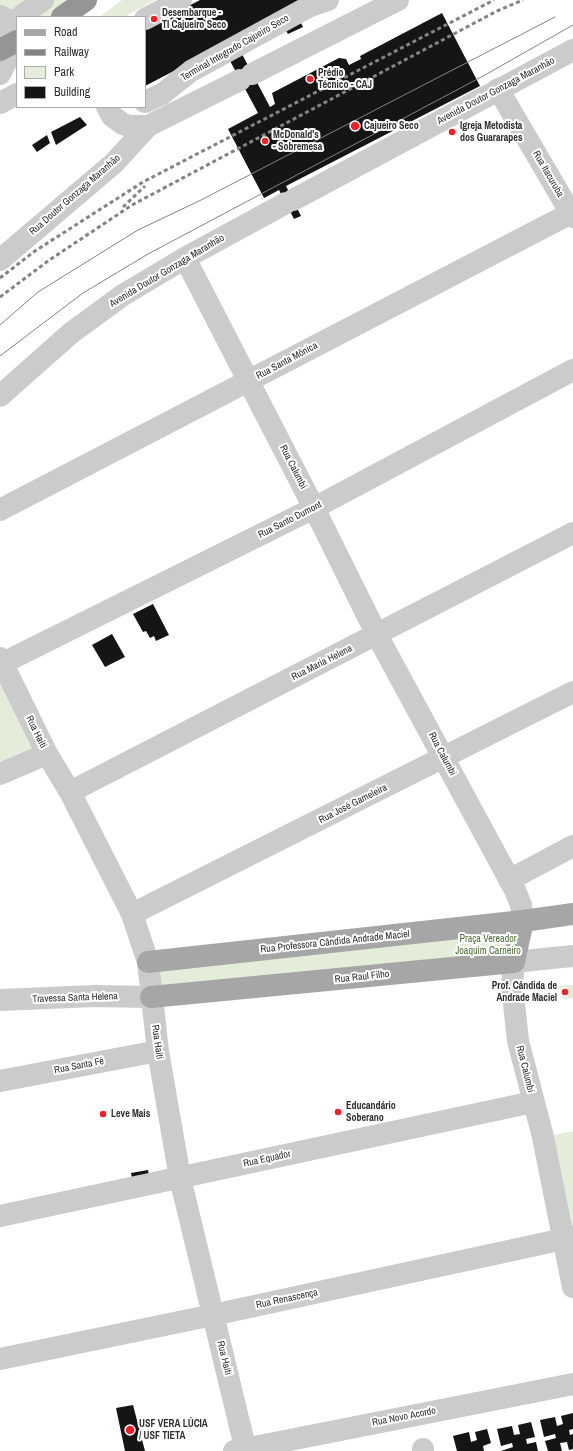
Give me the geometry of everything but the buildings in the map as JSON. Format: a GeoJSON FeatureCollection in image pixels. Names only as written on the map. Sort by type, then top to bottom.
{"type":"FeatureCollection","features":[{"type":"Feature","properties":{"kind":"highway"},"geometry":{"type":"LineString","coordinates":[[63,16],[86,0]]}},
{"type":"Feature","properties":{"kind":"highway"},"geometry":{"type":"LineString","coordinates":[[0,50],[12,27]]}},
{"type":"Feature","properties":{"kind":"main road","name":"Rua Professora Cândida Andrade Maciel"},"geometry":{"type":"LineString","coordinates":[[148,962],[523,921],[573,914]]}},
{"type":"Feature","properties":{"kind":"main road","name":"Rua Calumbi"},"geometry":{"type":"LineString","coordinates":[[514,962],[523,921]]}},
{"type":"Feature","properties":{"kind":"main road","name":"Rua Raul Filho"},"geometry":{"type":"LineString","coordinates":[[151,996],[514,962]]}},
{"type":"Feature","properties":{"kind":"street"},"geometry":{"type":"LineString","coordinates":[[25,16],[43,0]]}},
{"type":"Feature","properties":{"kind":"street"},"geometry":{"type":"LineString","coordinates":[[146,18],[181,0]]}},
{"type":"Feature","properties":{"kind":"street","name":"Terminal Integrado Cajueiro Seco"},"geometry":{"type":"LineString","coordinates":[[146,102],[162,94],[198,68],[310,6],[328,0]]}},
{"type":"Feature","properties":{"kind":"street"},"geometry":{"type":"LineString","coordinates":[[108,108],[112,116],[123,124],[129,126],[148,126],[398,0]]}},
{"type":"Feature","properties":{"kind":"street"},"geometry":{"type":"LineString","coordinates":[[0,74],[12,27]]}},
{"type":"Feature","properties":{"kind":"street","name":"Avenida Doutor Gonzaga Maranhão"},"geometry":{"type":"LineString","coordinates":[[0,396],[78,328],[123,295],[185,258],[573,50]]}},
{"type":"Feature","properties":{"kind":"street","name":"Rua Itacuruba"},"geometry":{"type":"LineString","coordinates":[[498,89],[572,214]]}},
{"type":"Feature","properties":{"kind":"street"},"geometry":{"type":"LineString","coordinates":[[0,104],[16,95]]}},
{"type":"Feature","properties":{"kind":"street","name":"Rua Doutor Gonzaga Maranhão"},"geometry":{"type":"LineString","coordinates":[[0,260],[114,163],[148,126]]}},
{"type":"Feature","properties":{"kind":"street","name":"Rua Santa Mônica"},"geometry":{"type":"LineString","coordinates":[[0,510],[572,214]]}},
{"type":"Feature","properties":{"kind":"street","name":"Rua Calumbi"},"geometry":{"type":"LineString","coordinates":[[185,258],[314,508],[377,635],[509,880],[521,905],[523,921]]}},
{"type":"Feature","properties":{"kind":"street","name":"Rua Santo Dumont"},"geometry":{"type":"LineString","coordinates":[[1,660],[314,508],[573,370]]}},
{"type":"Feature","properties":{"kind":"street","name":"Rua Maria Helena"},"geometry":{"type":"LineString","coordinates":[[70,792],[573,533]]}},
{"type":"Feature","properties":{"kind":"street","name":"Rua Haiti"},"geometry":{"type":"LineString","coordinates":[[1,660],[47,754],[70,792],[132,914],[148,962],[158,1051],[180,1178],[213,1315],[242,1450]]}},
{"type":"Feature","properties":{"kind":"street","name":"Rua José Gameleira"},"geometry":{"type":"LineString","coordinates":[[132,914],[573,692]]}},
{"type":"Feature","properties":{"kind":"street"},"geometry":{"type":"LineString","coordinates":[[0,774],[47,754]]}},
{"type":"Feature","properties":{"kind":"street"},"geometry":{"type":"LineString","coordinates":[[509,880],[573,846]]}},
{"type":"Feature","properties":{"kind":"street","name":"Rua Raul Filho"},"geometry":{"type":"LineString","coordinates":[[514,962],[573,956]]}},
{"type":"Feature","properties":{"kind":"street","name":"Rua Calumbi"},"geometry":{"type":"LineString","coordinates":[[514,962],[512,985],[514,1019],[533,1102],[568,1238],[573,1287]]}},
{"type":"Feature","properties":{"kind":"street","name":"Travessa Santa Helena"},"geometry":{"type":"LineString","coordinates":[[0,1000],[95,996],[151,996]]}},
{"type":"Feature","properties":{"kind":"street","name":"Rua Santa Fé"},"geometry":{"type":"LineString","coordinates":[[0,1081],[158,1051]]}},
{"type":"Feature","properties":{"kind":"street","name":"Rua Equador"},"geometry":{"type":"LineString","coordinates":[[0,1216],[533,1102]]}},
{"type":"Feature","properties":{"kind":"street","name":"Rua Renascença"},"geometry":{"type":"LineString","coordinates":[[0,1359],[213,1315],[568,1238]]}},
{"type":"Feature","properties":{"kind":"street","name":"Rua Novo Acordo"},"geometry":{"type":"LineString","coordinates":[[242,1450],[573,1384]]}},
{"type":"Feature","properties":{"kind":"green space"},"geometry":{"type":"Polygon","coordinates":[[[0,0],[78,0],[53,16],[16,16],[16,19],[0,46],[0,0]]]}},
{"type":"Feature","properties":{"kind":"green space"},"geometry":{"type":"Polygon","coordinates":[[[122,0],[155,0],[126,16],[101,16],[122,0]]]}},
{"type":"Feature","properties":{"kind":"green space"},"geometry":{"type":"Polygon","coordinates":[[[0,679],[39,750],[0,769],[0,679]]]}},
{"type":"Feature","properties":{"kind":"green space","name":"Praça Vereador Joaquim Carneiro"},"geometry":{"type":"Polygon","coordinates":[[[504,924],[517,941],[507,963],[151,997],[148,962],[504,924]]]}},
{"type":"Feature","properties":{"kind":"green space"},"geometry":{"type":"Polygon","coordinates":[[[573,985],[573,998],[563,999],[559,986],[573,985]]]}},
{"type":"Feature","properties":{"kind":"green space"},"geometry":{"type":"Polygon","coordinates":[[[573,1131],[573,1237],[543,1137],[573,1131]]]}},
{"type":"Feature","properties":{"kind":"tram line"},"geometry":{"type":"LineString","coordinates":[[0,325],[38,292],[138,230],[201,200],[555,17]]}},
{"type":"Feature","properties":{"kind":"tram line"},"geometry":{"type":"LineString","coordinates":[[0,356],[83,293],[148,254],[485,75],[573,25]]}},
{"type":"Feature","properties":{"kind":"railway"},"geometry":{"type":"LineString","coordinates":[[0,278],[35,251],[143,182],[494,0]]}},
{"type":"Feature","properties":{"kind":"railway"},"geometry":{"type":"LineString","coordinates":[[0,297],[48,261],[132,205],[497,11],[523,0]]}},
{"type":"Feature","properties":{"kind":"railway"},"geometry":{"type":"LineString","coordinates":[[123,207],[145,186]]}},
{"type":"Feature","properties":{"kind":"place","name":"Desembarque - TI Cajueiro Seco"},"geometry":{"type":"Point","coordinates":[154,19]}},
{"type":"Feature","properties":{"kind":"place","name":"Prédio Técnico - CAJ"},"geometry":{"type":"Point","coordinates":[310,79]}},
{"type":"Feature","properties":{"kind":"place","name":"Cajueiro Seco"},"geometry":{"type":"Point","coordinates":[355,126]}},
{"type":"Feature","properties":{"kind":"place","name":"Igreja Metodista dos Guararapes"},"geometry":{"type":"Point","coordinates":[452,132]}},
{"type":"Feature","properties":{"kind":"place","name":"McDonald's - Sobremesa"},"geometry":{"type":"Point","coordinates":[265,141]}},
{"type":"Feature","properties":{"kind":"place","name":"Prof. Cândida de Andrade Maciel"},"geometry":{"type":"Point","coordinates":[565,992]}},
{"type":"Feature","properties":{"kind":"place","name":"Educandário Soberano"},"geometry":{"type":"Point","coordinates":[338,1112]}},
{"type":"Feature","properties":{"kind":"place","name":"Leve Mais"},"geometry":{"type":"Point","coordinates":[103,1114]}},
{"type":"Feature","properties":{"kind":"place","name":"USF VERA LÚCIA / USF TIETA"},"geometry":{"type":"Point","coordinates":[130,1430]}}]}
